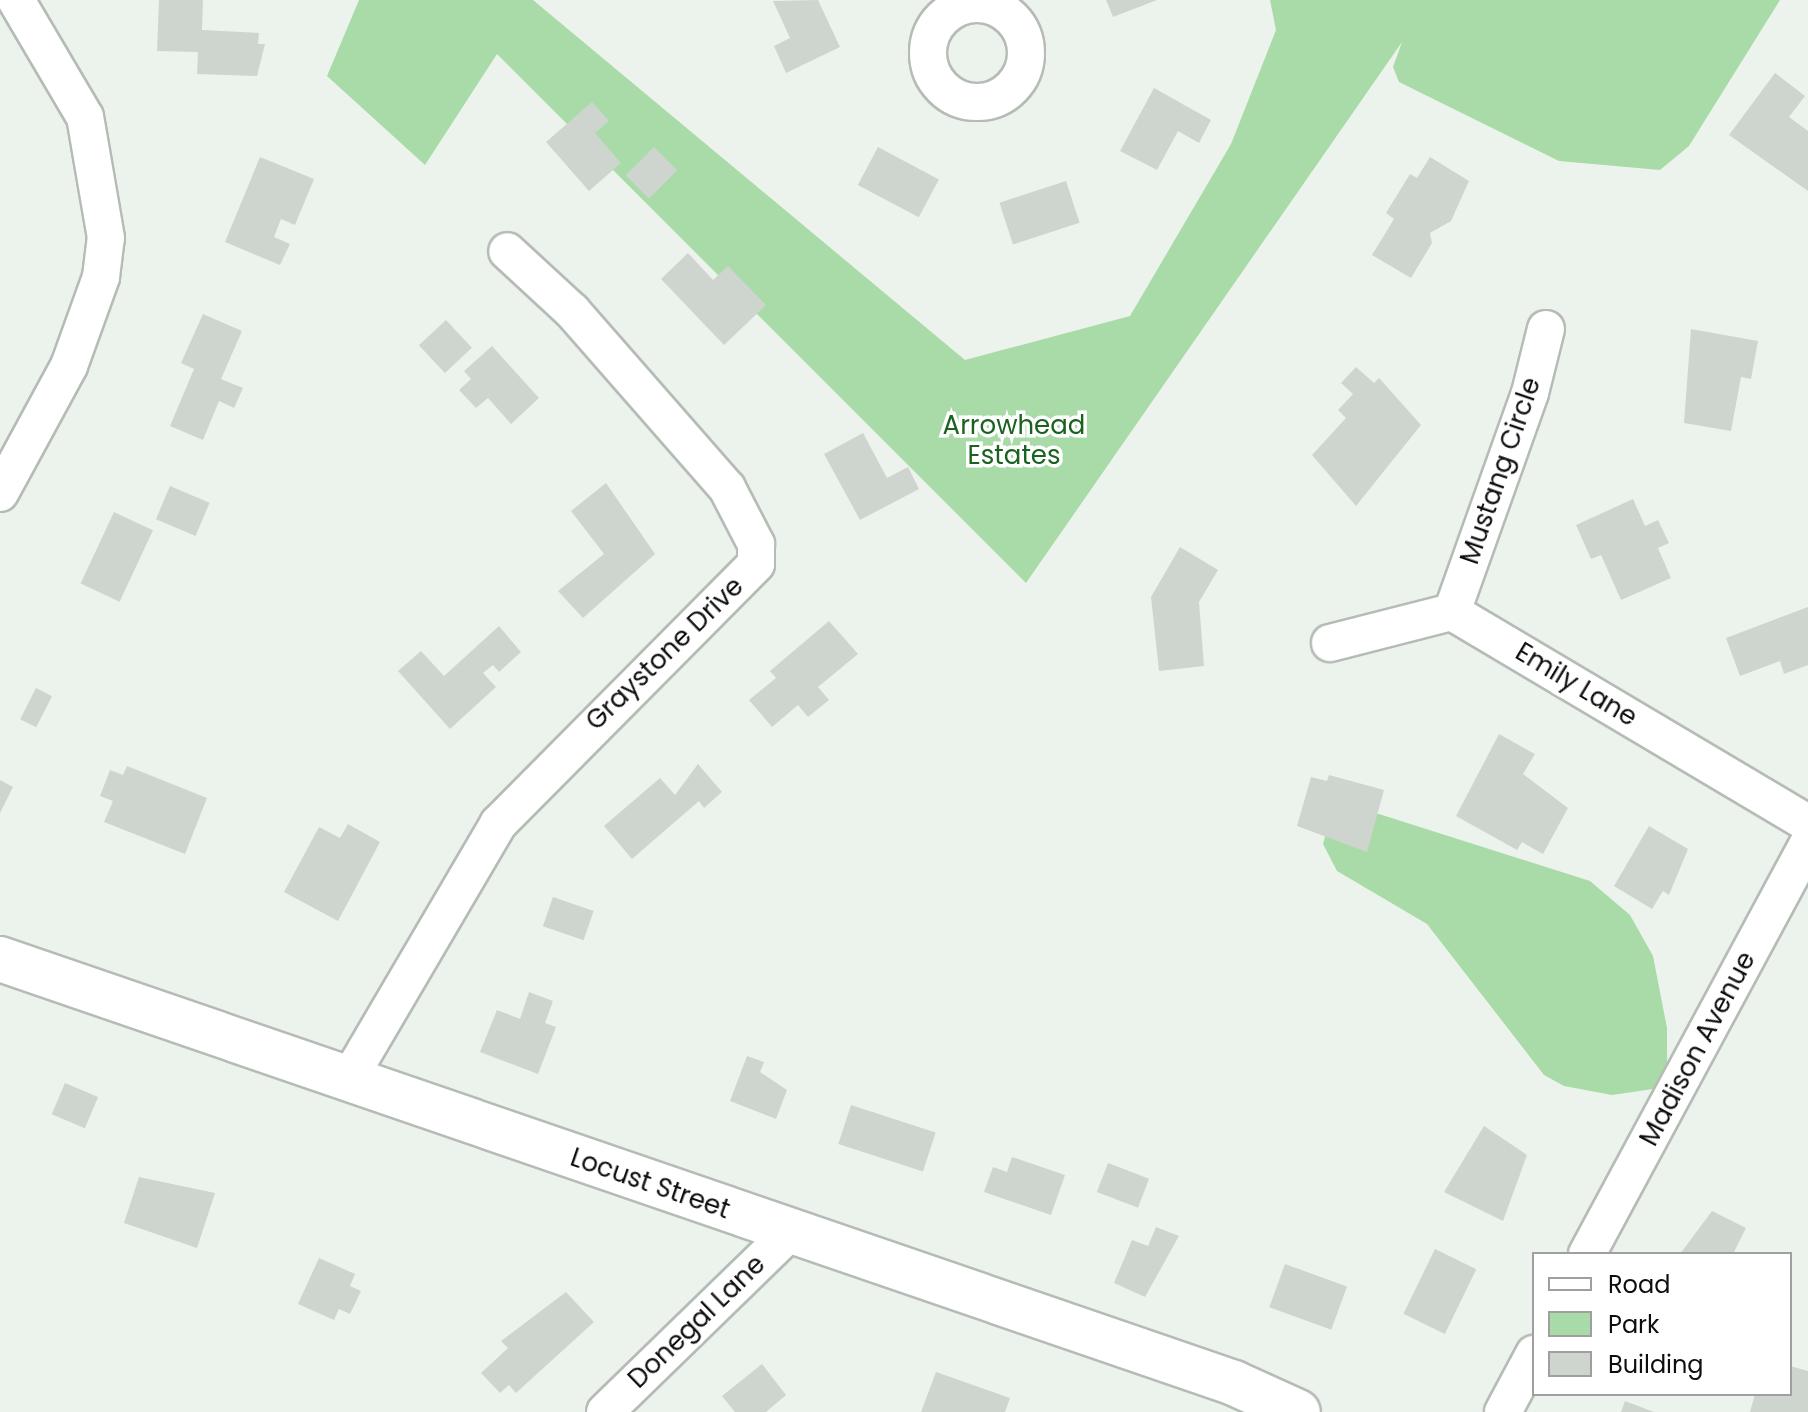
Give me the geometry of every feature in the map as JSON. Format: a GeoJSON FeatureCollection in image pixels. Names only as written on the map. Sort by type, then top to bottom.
{"type":"FeatureCollection","features":[{"type":"Feature","properties":{"kind":"main road","name":"Locust Street"},"geometry":{"type":"LineString","coordinates":[[0,959],[1234,1383],[1298,1412]]}},
{"type":"Feature","properties":{"kind":"street"},"geometry":{"type":"LineString","coordinates":[[0,493],[69,366],[101,277],[106,238],[85,117],[16,0]]}},
{"type":"Feature","properties":{"kind":"street","name":"Graystone Drive"},"geometry":{"type":"LineString","coordinates":[[348,1080],[498,824],[756,564],[756,544],[727,488],[572,311],[507,251]]}},
{"type":"Feature","properties":{"kind":"street","name":"Mustang Circle"},"geometry":{"type":"LineString","coordinates":[[1452,612],[1546,329]]}},
{"type":"Feature","properties":{"kind":"street"},"geometry":{"type":"LineString","coordinates":[[1330,643],[1452,612]]}},
{"type":"Feature","properties":{"kind":"street","name":"Emily Lane"},"geometry":{"type":"LineString","coordinates":[[1452,612],[1808,823]]}},
{"type":"Feature","properties":{"kind":"street","name":"Madison Avenue"},"geometry":{"type":"LineString","coordinates":[[1588,1252],[1808,843]]}},
{"type":"Feature","properties":{"kind":"street","name":"Donegal Lane"},"geometry":{"type":"LineString","coordinates":[[605,1412],[790,1232]]}},
{"type":"Feature","properties":{"kind":"street"},"geometry":{"type":"LineString","coordinates":[[1503,1412],[1532,1358]]}},
{"type":"Feature","properties":{"kind":"green space","name":"Arrowhead Estates"},"geometry":{"type":"Polygon","coordinates":[[[359,0],[533,0],[965,360],[1130,316],[1231,144],[1276,30],[1270,0],[1780,0],[1689,146],[1660,170],[1559,161],[1399,82],[1393,67],[1402,42],[1026,583],[497,54],[425,165],[327,76],[359,0]]]}},
{"type":"Feature","properties":{"kind":"green space"},"geometry":{"type":"Polygon","coordinates":[[[1379,814],[1590,881],[1630,915],[1653,956],[1667,1028],[1667,1070],[1653,1089],[1612,1095],[1564,1086],[1544,1075],[1427,924],[1337,871],[1323,844],[1330,818],[1379,814]]]}},
{"type":"Feature","properties":{"kind":"building"},"geometry":{"type":"Polygon","coordinates":[[[159,0],[203,0],[202,30],[259,33],[258,44],[265,44],[257,76],[197,74],[198,52],[157,51],[159,0]]]}},
{"type":"Feature","properties":{"kind":"building"},"geometry":{"type":"Polygon","coordinates":[[[818,0],[840,47],[786,73],[774,46],[790,38],[773,1],[818,0]]]}},
{"type":"Feature","properties":{"kind":"building"},"geometry":{"type":"Polygon","coordinates":[[[1106,0],[1157,0],[1113,17],[1106,0]]]}},
{"type":"Feature","properties":{"kind":"building"},"geometry":{"type":"Polygon","coordinates":[[[1775,73],[1805,96],[1789,117],[1808,131],[1808,191],[1729,135],[1775,73]]]}},
{"type":"Feature","properties":{"kind":"building"},"geometry":{"type":"Polygon","coordinates":[[[1154,88],[1211,120],[1199,143],[1178,131],[1157,170],[1120,151],[1154,88]]]}},
{"type":"Feature","properties":{"kind":"building"},"geometry":{"type":"Polygon","coordinates":[[[592,102],[609,121],[595,133],[621,163],[589,191],[546,142],[592,102]]]}},
{"type":"Feature","properties":{"kind":"building"},"geometry":{"type":"Polygon","coordinates":[[[654,147],[677,170],[649,199],[626,175],[654,147]]]}},
{"type":"Feature","properties":{"kind":"building"},"geometry":{"type":"Polygon","coordinates":[[[878,147],[939,179],[919,217],[858,185],[878,147]]]}},
{"type":"Feature","properties":{"kind":"building"},"geometry":{"type":"Polygon","coordinates":[[[260,157],[314,179],[295,225],[281,219],[274,237],[290,244],[280,265],[225,242],[260,157]]]}},
{"type":"Feature","properties":{"kind":"building"},"geometry":{"type":"Polygon","coordinates":[[[1430,157],[1469,181],[1451,221],[1430,233],[1432,243],[1411,278],[1372,255],[1394,219],[1386,213],[1410,174],[1417,178],[1430,157]]]}},
{"type":"Feature","properties":{"kind":"building"},"geometry":{"type":"Polygon","coordinates":[[[1066,181],[1080,223],[1013,244],[999,203],[1066,181]]]}},
{"type":"Feature","properties":{"kind":"building"},"geometry":{"type":"Polygon","coordinates":[[[688,253],[713,280],[728,266],[766,305],[724,345],[661,279],[688,253]]]}},
{"type":"Feature","properties":{"kind":"building"},"geometry":{"type":"Polygon","coordinates":[[[203,314],[242,331],[221,379],[243,388],[234,408],[219,401],[203,440],[170,426],[194,369],[181,363],[203,314]]]}},
{"type":"Feature","properties":{"kind":"building"},"geometry":{"type":"Polygon","coordinates":[[[446,320],[472,348],[445,373],[419,345],[446,320]]]}},
{"type":"Feature","properties":{"kind":"building"},"geometry":{"type":"Polygon","coordinates":[[[1691,329],[1758,341],[1751,379],[1741,377],[1731,431],[1684,423],[1691,329]]]}},
{"type":"Feature","properties":{"kind":"building"},"geometry":{"type":"Polygon","coordinates":[[[492,346],[539,398],[511,424],[488,398],[476,408],[459,390],[471,379],[464,371],[492,346]]]}},
{"type":"Feature","properties":{"kind":"building"},"geometry":{"type":"Polygon","coordinates":[[[1356,367],[1374,383],[1379,378],[1421,425],[1356,506],[1312,455],[1346,418],[1338,410],[1353,394],[1341,383],[1356,367]]]}},
{"type":"Feature","properties":{"kind":"building"},"geometry":{"type":"Polygon","coordinates":[[[863,433],[887,478],[908,467],[919,489],[860,520],[824,454],[863,433]]]}},
{"type":"Feature","properties":{"kind":"building"},"geometry":{"type":"Polygon","coordinates":[[[606,483],[655,554],[583,618],[558,591],[604,554],[571,511],[606,483]]]}},
{"type":"Feature","properties":{"kind":"building"},"geometry":{"type":"Polygon","coordinates":[[[170,486],[210,503],[196,536],[156,519],[170,486]]]}},
{"type":"Feature","properties":{"kind":"building"},"geometry":{"type":"Polygon","coordinates":[[[1633,499],[1645,526],[1658,520],[1669,543],[1658,548],[1671,578],[1621,600],[1601,555],[1591,559],[1576,525],[1633,499]]]}},
{"type":"Feature","properties":{"kind":"building"},"geometry":{"type":"Polygon","coordinates":[[[114,512],[153,530],[120,602],[81,584],[114,512]]]}},
{"type":"Feature","properties":{"kind":"building"},"geometry":{"type":"Polygon","coordinates":[[[1180,547],[1218,570],[1199,602],[1204,666],[1159,671],[1151,597],[1180,547]]]}},
{"type":"Feature","properties":{"kind":"building"},"geometry":{"type":"Polygon","coordinates":[[[1808,607],[1808,665],[1784,674],[1780,661],[1740,676],[1726,638],[1808,607]]]}},
{"type":"Feature","properties":{"kind":"building"},"geometry":{"type":"Polygon","coordinates":[[[829,621],[858,654],[818,687],[829,700],[808,717],[798,705],[772,727],[749,700],[776,678],[770,671],[829,621]]]}},
{"type":"Feature","properties":{"kind":"building"},"geometry":{"type":"Polygon","coordinates":[[[499,626],[521,652],[499,672],[493,665],[483,673],[496,687],[450,729],[398,671],[421,651],[444,676],[499,626]]]}},
{"type":"Feature","properties":{"kind":"building"},"geometry":{"type":"Polygon","coordinates":[[[36,688],[52,696],[36,727],[20,719],[36,688]]]}},
{"type":"Feature","properties":{"kind":"building"},"geometry":{"type":"Polygon","coordinates":[[[1499,734],[1535,754],[1523,774],[1568,808],[1543,854],[1522,842],[1517,850],[1456,816],[1499,734]]]}},
{"type":"Feature","properties":{"kind":"building"},"geometry":{"type":"Polygon","coordinates":[[[698,764],[722,792],[704,808],[699,801],[632,859],[604,826],[660,778],[675,795],[698,764]]]}},
{"type":"Feature","properties":{"kind":"building"},"geometry":{"type":"Polygon","coordinates":[[[127,766],[207,798],[185,854],[104,822],[113,801],[100,796],[110,770],[123,775],[127,766]]]}},
{"type":"Feature","properties":{"kind":"building"},"geometry":{"type":"Polygon","coordinates":[[[1329,775],[1384,790],[1367,852],[1297,826],[1311,777],[1327,781],[1329,775]]]}},
{"type":"Feature","properties":{"kind":"building"},"geometry":{"type":"Polygon","coordinates":[[[0,780],[13,787],[0,813],[0,780]]]}},
{"type":"Feature","properties":{"kind":"building"},"geometry":{"type":"Polygon","coordinates":[[[348,824],[380,842],[338,921],[284,892],[319,827],[340,838],[348,824]]]}},
{"type":"Feature","properties":{"kind":"building"},"geometry":{"type":"Polygon","coordinates":[[[1649,826],[1688,849],[1669,895],[1663,891],[1652,909],[1614,886],[1649,826]]]}},
{"type":"Feature","properties":{"kind":"building"},"geometry":{"type":"Polygon","coordinates":[[[553,897],[594,911],[584,940],[543,926],[553,897]]]}},
{"type":"Feature","properties":{"kind":"building"},"geometry":{"type":"Polygon","coordinates":[[[529,992],[553,1001],[545,1023],[556,1027],[538,1074],[480,1052],[497,1010],[520,1019],[529,992]]]}},
{"type":"Feature","properties":{"kind":"building"},"geometry":{"type":"Polygon","coordinates":[[[747,1056],[764,1062],[760,1072],[787,1090],[776,1119],[730,1101],[747,1056]]]}},
{"type":"Feature","properties":{"kind":"building"},"geometry":{"type":"Polygon","coordinates":[[[65,1083],[98,1097],[85,1128],[52,1114],[65,1083]]]}},
{"type":"Feature","properties":{"kind":"building"},"geometry":{"type":"Polygon","coordinates":[[[851,1105],[936,1133],[923,1171],[838,1144],[851,1105]]]}},
{"type":"Feature","properties":{"kind":"building"},"geometry":{"type":"Polygon","coordinates":[[[1484,1126],[1527,1155],[1503,1221],[1444,1192],[1484,1126]]]}},
{"type":"Feature","properties":{"kind":"building"},"geometry":{"type":"Polygon","coordinates":[[[1012,1157],[1065,1175],[1051,1215],[984,1192],[993,1167],[1007,1172],[1012,1157]]]}},
{"type":"Feature","properties":{"kind":"building"},"geometry":{"type":"Polygon","coordinates":[[[1108,1163],[1149,1179],[1138,1208],[1097,1192],[1108,1163]]]}},
{"type":"Feature","properties":{"kind":"building"},"geometry":{"type":"Polygon","coordinates":[[[139,1177],[215,1193],[197,1248],[124,1223],[139,1177]]]}},
{"type":"Feature","properties":{"kind":"building"},"geometry":{"type":"Polygon","coordinates":[[[1712,1211],[1746,1228],[1734,1252],[1681,1252],[1712,1211]]]}},
{"type":"Feature","properties":{"kind":"building"},"geometry":{"type":"Polygon","coordinates":[[[1156,1227],[1179,1236],[1145,1297],[1114,1283],[1132,1240],[1148,1246],[1156,1227]]]}},
{"type":"Feature","properties":{"kind":"building"},"geometry":{"type":"Polygon","coordinates":[[[1435,1249],[1476,1269],[1445,1334],[1403,1314],[1435,1249]]]}},
{"type":"Feature","properties":{"kind":"building"},"geometry":{"type":"Polygon","coordinates":[[[319,1258],[355,1274],[350,1286],[361,1291],[350,1314],[339,1309],[334,1320],[298,1304],[319,1258]]]}},
{"type":"Feature","properties":{"kind":"building"},"geometry":{"type":"Polygon","coordinates":[[[1285,1264],[1347,1287],[1331,1330],[1269,1307],[1285,1264]]]}},
{"type":"Feature","properties":{"kind":"building"},"geometry":{"type":"Polygon","coordinates":[[[566,1292],[594,1322],[516,1393],[509,1385],[500,1393],[481,1373],[508,1348],[501,1341],[566,1292]]]}},
{"type":"Feature","properties":{"kind":"building"},"geometry":{"type":"Polygon","coordinates":[[[762,1364],[786,1395],[766,1412],[735,1412],[722,1396],[762,1364]]]}},
{"type":"Feature","properties":{"kind":"building"},"geometry":{"type":"Polygon","coordinates":[[[1792,1367],[1808,1371],[1808,1412],[1750,1412],[1754,1396],[1792,1396],[1792,1367]]]}},
{"type":"Feature","properties":{"kind":"building"},"geometry":{"type":"Polygon","coordinates":[[[936,1372],[1010,1398],[1005,1412],[921,1412],[936,1372]]]}},
{"type":"Feature","properties":{"kind":"building"},"geometry":{"type":"Polygon","coordinates":[[[1625,1401],[1654,1412],[1621,1412],[1625,1401]]]}}]}
